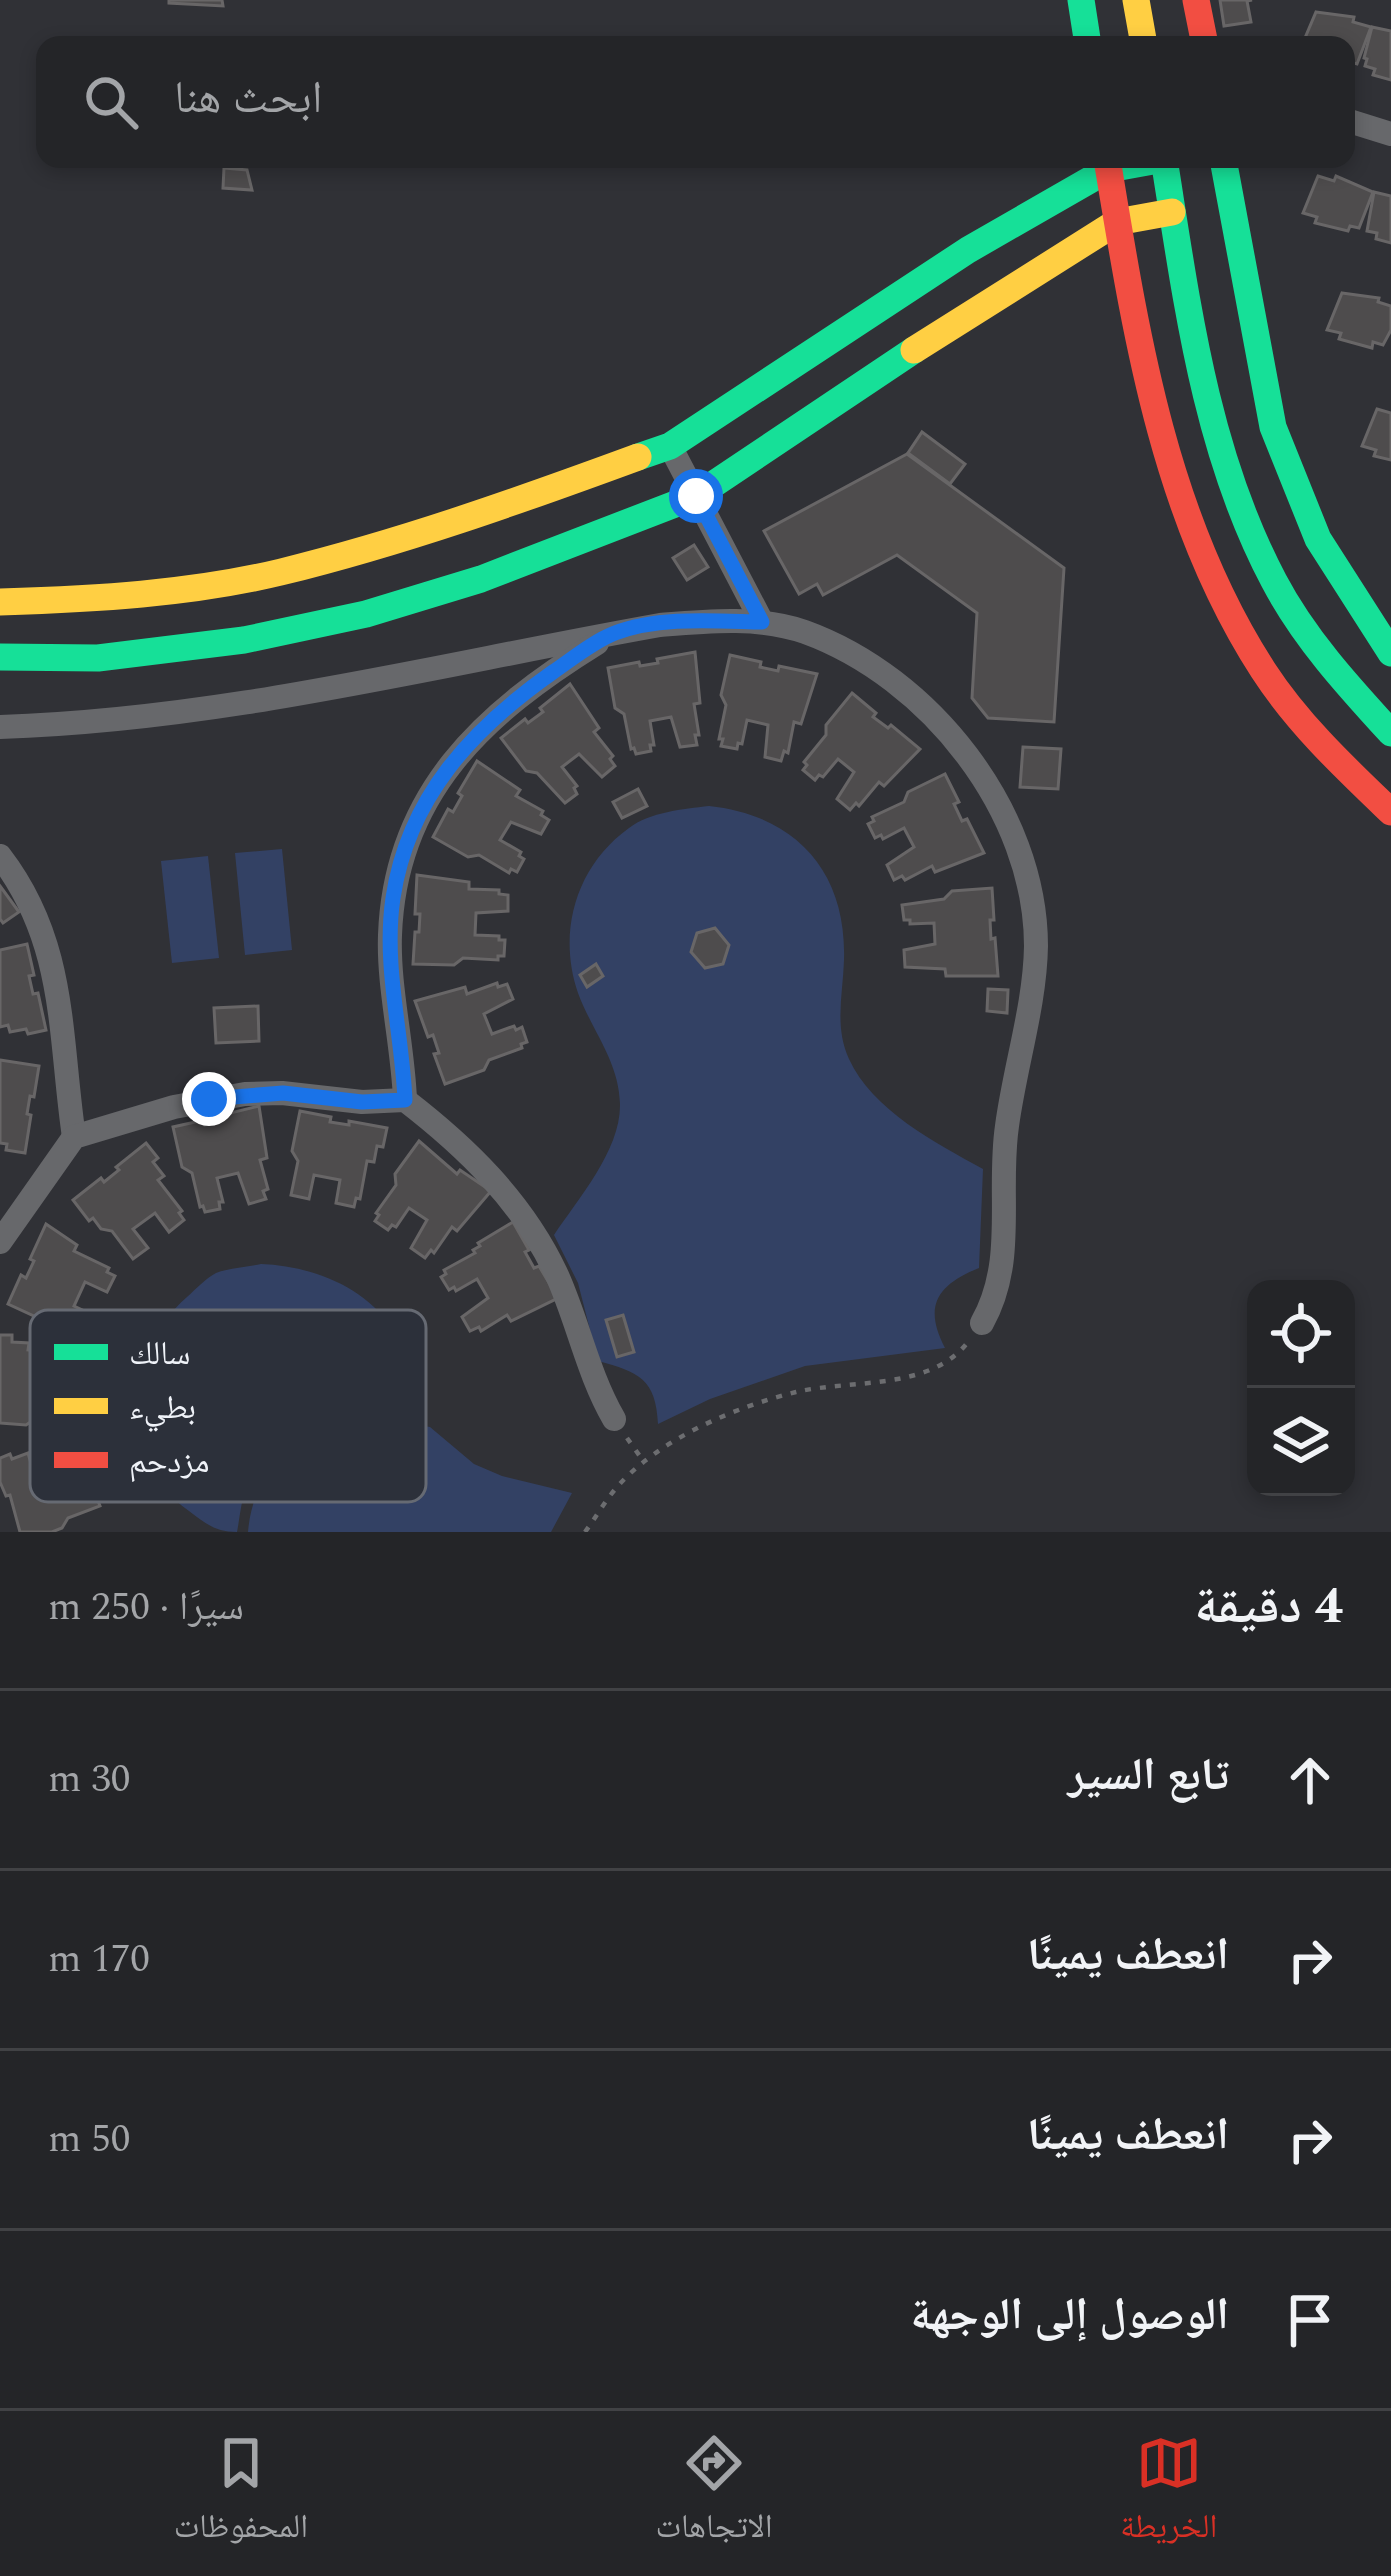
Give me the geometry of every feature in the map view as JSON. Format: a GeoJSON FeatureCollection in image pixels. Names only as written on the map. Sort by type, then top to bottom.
{"type":"FeatureCollection","features":[{"type":"Feature","properties":{"kind":"street"},"geometry":{"type":"LineString","coordinates":[[1081,0],[1087,36]]}},
{"type":"Feature","properties":{"kind":"street"},"geometry":{"type":"LineString","coordinates":[[1136,0],[1142,36]]}},
{"type":"Feature","properties":{"kind":"street"},"geometry":{"type":"LineString","coordinates":[[1196,0],[1202,36]]}},
{"type":"Feature","properties":{"kind":"street"},"geometry":{"type":"LineString","coordinates":[[1355,123],[1391,134]]}},
{"type":"Feature","properties":{"kind":"street"},"geometry":{"type":"LineString","coordinates":[[0,602],[120,598],[278,572],[458,522],[670,446],[1101,168]]}},
{"type":"Feature","properties":{"kind":"street"},"geometry":{"type":"LineString","coordinates":[[1109,168],[1131,306],[1175,494],[1212,584],[1263,674],[1340,770],[1391,812]]}},
{"type":"Feature","properties":{"kind":"street"},"geometry":{"type":"LineString","coordinates":[[1165,168],[1206,401],[1238,500],[1274,581],[1321,653],[1391,733]]}},
{"type":"Feature","properties":{"kind":"street"},"geometry":{"type":"LineString","coordinates":[[1225,168],[1273,427],[1318,539],[1391,652]]}},
{"type":"Feature","properties":{"kind":"street"},"geometry":{"type":"LineString","coordinates":[[0,657],[98,658],[244,640],[366,614],[481,579],[696,496],[991,299],[1117,222],[1172,212]]}},
{"type":"Feature","properties":{"kind":"street"},"geometry":{"type":"LineString","coordinates":[[670,446],[762,622]]}},
{"type":"Feature","properties":{"kind":"street"},"geometry":{"type":"LineString","coordinates":[[0,727],[97,724],[241,706],[615,633],[711,620],[762,622],[803,632],[847,651],[923,706],[982,777],[1021,854],[1036,943],[1006,1127],[1002,1274],[982,1322]]}},
{"type":"Feature","properties":{"kind":"street"},"geometry":{"type":"LineString","coordinates":[[405,1100],[389,938],[393,896],[417,817],[462,748],[491,718],[615,633]]}},
{"type":"Feature","properties":{"kind":"street"},"geometry":{"type":"LineString","coordinates":[[0,856],[31,904],[56,978],[74,1137]]}},
{"type":"Feature","properties":{"kind":"street"},"geometry":{"type":"LineString","coordinates":[[0,1242],[74,1137],[174,1107],[245,1094],[362,1102],[405,1100],[450,1135],[526,1220],[554,1270],[594,1382],[614,1419]]}},
{"type":"Feature","properties":{"kind":"path"},"geometry":{"type":"LineString","coordinates":[[585,1532],[618,1486],[644,1462],[688,1434],[793,1393],[930,1371],[956,1357],[982,1322]]}},
{"type":"Feature","properties":{"kind":"shaded area"},"geometry":{"type":"Polygon","coordinates":[[[709,806],[767,821],[810,853],[825,875],[843,928],[844,1047],[859,1077],[889,1109],[983,1169],[979,1268],[953,1282],[938,1299],[935,1320],[945,1348],[805,1366],[710,1399],[658,1424],[654,1397],[643,1380],[598,1361],[578,1283],[554,1235],[606,1156],[620,1104],[610,1060],[578,993],[572,970],[571,924],[584,881],[611,843],[647,818],[709,806]]]}},
{"type":"Feature","properties":{"kind":"shaded area"},"geometry":{"type":"Polygon","coordinates":[[[282,849],[292,950],[245,955],[235,853],[282,849]]]}},
{"type":"Feature","properties":{"kind":"shaded area"},"geometry":{"type":"Polygon","coordinates":[[[208,856],[219,958],[172,963],[161,861],[208,856]]]}},
{"type":"Feature","properties":{"kind":"shaded area"},"geometry":{"type":"Polygon","coordinates":[[[261,1264],[298,1269],[351,1289],[377,1310],[175,1310],[212,1275],[261,1264]]]}},
{"type":"Feature","properties":{"kind":"shaded area"},"geometry":{"type":"Polygon","coordinates":[[[426,1426],[474,1464],[572,1493],[551,1532],[248,1532],[255,1502],[426,1502],[426,1426]]]}},
{"type":"Feature","properties":{"kind":"shaded area"},"geometry":{"type":"Polygon","coordinates":[[[179,1502],[243,1502],[237,1532],[217,1529],[179,1502]]]}},
{"type":"Feature","properties":{"kind":"building"},"geometry":{"type":"Polygon","coordinates":[[[222,0],[223,6],[169,3],[222,0]]]}},
{"type":"Feature","properties":{"kind":"building"},"geometry":{"type":"Polygon","coordinates":[[[1220,0],[1252,0],[1247,1],[1251,22],[1224,26],[1220,0]]]}},
{"type":"Feature","properties":{"kind":"building"},"geometry":{"type":"Polygon","coordinates":[[[1316,12],[1354,17],[1353,22],[1371,27],[1357,64],[1355,36],[1306,36],[1316,12]]]}},
{"type":"Feature","properties":{"kind":"building"},"geometry":{"type":"Polygon","coordinates":[[[1372,27],[1391,31],[1391,80],[1373,75],[1375,69],[1365,66],[1372,27]]]}},
{"type":"Feature","properties":{"kind":"building"},"geometry":{"type":"Polygon","coordinates":[[[224,168],[247,170],[252,190],[223,188],[224,168]]]}},
{"type":"Feature","properties":{"kind":"building"},"geometry":{"type":"Polygon","coordinates":[[[1318,176],[1334,181],[1336,176],[1373,192],[1359,228],[1350,226],[1348,231],[1315,223],[1317,217],[1303,213],[1318,176]]]}},
{"type":"Feature","properties":{"kind":"building"},"geometry":{"type":"Polygon","coordinates":[[[1374,192],[1391,196],[1391,243],[1367,231],[1374,192]]]}},
{"type":"Feature","properties":{"kind":"building"},"geometry":{"type":"Polygon","coordinates":[[[1342,293],[1379,298],[1378,302],[1391,306],[1391,330],[1383,345],[1373,342],[1372,348],[1339,339],[1341,333],[1327,330],[1342,293]]]}},
{"type":"Feature","properties":{"kind":"building"},"geometry":{"type":"Polygon","coordinates":[[[1377,409],[1391,413],[1391,460],[1374,456],[1376,450],[1362,446],[1377,409]]]}},
{"type":"Feature","properties":{"kind":"building"},"geometry":{"type":"Polygon","coordinates":[[[922,432],[965,464],[950,484],[908,453],[922,432]]]}},
{"type":"Feature","properties":{"kind":"building"},"geometry":{"type":"Polygon","coordinates":[[[907,454],[1064,568],[1054,722],[988,718],[972,698],[977,613],[897,555],[823,595],[817,584],[799,594],[764,531],[907,454]]]}},
{"type":"Feature","properties":{"kind":"building"},"geometry":{"type":"Polygon","coordinates":[[[694,545],[708,567],[687,580],[673,558],[694,545]]]}},
{"type":"Feature","properties":{"kind":"building"},"geometry":{"type":"Polygon","coordinates":[[[695,652],[700,703],[694,704],[697,745],[680,747],[671,717],[650,721],[654,745],[651,751],[636,754],[624,714],[615,708],[608,668],[658,663],[657,659],[695,652]]]}},
{"type":"Feature","properties":{"kind":"building"},"geometry":{"type":"Polygon","coordinates":[[[730,655],[778,671],[779,666],[817,674],[801,724],[794,722],[788,753],[784,751],[781,761],[765,757],[768,725],[747,720],[737,749],[721,746],[726,705],[721,695],[730,655]]]}},
{"type":"Feature","properties":{"kind":"building"},"geometry":{"type":"Polygon","coordinates":[[[570,684],[599,728],[594,732],[615,766],[602,777],[579,754],[562,767],[577,786],[577,794],[565,803],[537,773],[526,771],[501,738],[543,712],[540,708],[570,684]]]}},
{"type":"Feature","properties":{"kind":"building"},"geometry":{"type":"Polygon","coordinates":[[[852,693],[876,713],[873,717],[920,749],[884,786],[879,782],[850,810],[837,799],[854,772],[838,759],[815,780],[803,770],[826,735],[826,725],[852,693]]]}},
{"type":"Feature","properties":{"kind":"building"},"geometry":{"type":"Polygon","coordinates":[[[1023,747],[1061,749],[1058,789],[1020,787],[1023,747]]]}},
{"type":"Feature","properties":{"kind":"building"},"geometry":{"type":"Polygon","coordinates":[[[477,761],[520,790],[516,796],[543,811],[541,815],[549,820],[541,834],[511,822],[500,840],[521,852],[524,859],[517,872],[511,869],[509,873],[479,855],[468,857],[433,837],[448,809],[453,812],[477,761]]]}},
{"type":"Feature","properties":{"kind":"building"},"geometry":{"type":"Polygon","coordinates":[[[945,774],[959,802],[954,804],[962,821],[967,819],[984,853],[935,872],[932,866],[905,880],[902,876],[894,880],[887,865],[914,847],[904,828],[883,839],[881,835],[875,838],[868,824],[874,821],[872,817],[904,802],[908,792],[945,774]]]}},
{"type":"Feature","properties":{"kind":"building"},"geometry":{"type":"Polygon","coordinates":[[[638,789],[647,806],[622,818],[613,802],[638,789]]]}},
{"type":"Feature","properties":{"kind":"building"},"geometry":{"type":"Polygon","coordinates":[[[417,875],[469,882],[469,889],[508,895],[508,911],[476,913],[475,935],[505,940],[504,956],[498,960],[463,958],[454,965],[413,964],[420,914],[415,914],[417,875]]]}},
{"type":"Feature","properties":{"kind":"building"},"geometry":{"type":"Polygon","coordinates":[[[0,886],[19,912],[3,923],[0,919],[0,886]]]}},
{"type":"Feature","properties":{"kind":"building"},"geometry":{"type":"Polygon","coordinates":[[[992,888],[991,939],[995,938],[998,976],[946,976],[945,969],[905,967],[904,950],[935,944],[934,923],[910,924],[904,920],[902,905],[944,899],[952,891],[992,888]]]}},
{"type":"Feature","properties":{"kind":"building"},"geometry":{"type":"Polygon","coordinates":[[[715,928],[729,945],[723,964],[705,968],[691,952],[697,933],[715,928]]]}},
{"type":"Feature","properties":{"kind":"building"},"geometry":{"type":"Polygon","coordinates":[[[27,944],[34,975],[29,976],[46,1030],[28,1034],[26,1029],[10,1032],[8,1025],[0,1027],[0,950],[27,944]]]}},
{"type":"Feature","properties":{"kind":"building"},"geometry":{"type":"Polygon","coordinates":[[[596,964],[603,976],[587,987],[580,975],[596,964]]]}},
{"type":"Feature","properties":{"kind":"building"},"geometry":{"type":"Polygon","coordinates":[[[497,983],[498,987],[507,984],[513,999],[484,1014],[492,1034],[522,1027],[527,1042],[489,1060],[484,1070],[445,1084],[433,1035],[428,1037],[415,1001],[465,987],[467,994],[497,983]]]}},
{"type":"Feature","properties":{"kind":"building"},"geometry":{"type":"Polygon","coordinates":[[[988,989],[1008,990],[1007,1013],[987,1011],[988,989]]]}},
{"type":"Feature","properties":{"kind":"building"},"geometry":{"type":"Polygon","coordinates":[[[258,1006],[259,1041],[216,1043],[214,1008],[258,1006]]]}},
{"type":"Feature","properties":{"kind":"building"},"geometry":{"type":"Polygon","coordinates":[[[0,1060],[39,1066],[27,1114],[31,1115],[25,1153],[6,1150],[7,1144],[0,1143],[0,1060]]]}},
{"type":"Feature","properties":{"kind":"building"},"geometry":{"type":"Polygon","coordinates":[[[259,1106],[267,1158],[260,1160],[266,1199],[249,1204],[238,1173],[217,1178],[223,1202],[219,1202],[220,1209],[205,1212],[192,1173],[182,1167],[173,1127],[204,1120],[205,1125],[223,1120],[222,1115],[259,1106]]]}},
{"type":"Feature","properties":{"kind":"building"},"geometry":{"type":"Polygon","coordinates":[[[300,1111],[331,1117],[330,1122],[387,1128],[374,1162],[367,1161],[354,1207],[336,1203],[340,1180],[314,1175],[309,1199],[291,1195],[298,1161],[292,1151],[300,1111]]]}},
{"type":"Feature","properties":{"kind":"building"},"geometry":{"type":"Polygon","coordinates":[[[419,1141],[457,1174],[460,1170],[491,1191],[457,1231],[452,1227],[425,1258],[411,1248],[427,1220],[409,1208],[396,1227],[388,1230],[375,1221],[396,1185],[395,1174],[419,1141]]]}},
{"type":"Feature","properties":{"kind":"building"},"geometry":{"type":"Polygon","coordinates":[[[146,1143],[164,1176],[158,1180],[184,1220],[169,1232],[155,1213],[133,1229],[148,1248],[133,1259],[112,1231],[101,1229],[93,1218],[89,1221],[73,1200],[101,1178],[104,1182],[146,1143]]]}},
{"type":"Feature","properties":{"kind":"building"},"geometry":{"type":"Polygon","coordinates":[[[513,1222],[534,1268],[539,1266],[558,1298],[511,1321],[507,1315],[481,1331],[479,1327],[470,1331],[462,1317],[488,1298],[477,1279],[456,1291],[454,1287],[449,1290],[441,1277],[444,1270],[475,1253],[478,1243],[513,1222]]]}},
{"type":"Feature","properties":{"kind":"building"},"geometry":{"type":"Polygon","coordinates":[[[46,1224],[77,1245],[74,1251],[109,1268],[107,1272],[115,1276],[107,1292],[85,1282],[74,1306],[82,1310],[30,1310],[30,1314],[8,1304],[21,1275],[26,1278],[34,1261],[30,1259],[46,1224]]]}},
{"type":"Feature","properties":{"kind":"building"},"geometry":{"type":"Polygon","coordinates":[[[623,1315],[634,1352],[617,1357],[606,1320],[623,1315]]]}},
{"type":"Feature","properties":{"kind":"building"},"geometry":{"type":"Polygon","coordinates":[[[0,1335],[12,1335],[12,1342],[29,1343],[30,1422],[0,1423],[0,1335]]]}},
{"type":"Feature","properties":{"kind":"building"},"geometry":{"type":"Polygon","coordinates":[[[28,1453],[30,1502],[98,1502],[100,1506],[68,1518],[52,1532],[20,1532],[10,1495],[6,1496],[0,1482],[0,1458],[28,1453]]]}},
{"type":"Feature","properties":{"kind":"traffic: fast"},"geometry":{"type":"LineString","coordinates":[[1081,0],[1087,36]]}},
{"type":"Feature","properties":{"kind":"traffic: fast"},"geometry":{"type":"LineString","coordinates":[[638,457],[670,446],[968,250],[1114,168]]}},
{"type":"Feature","properties":{"kind":"traffic: fast"},"geometry":{"type":"LineString","coordinates":[[1165,168],[1202,375],[1250,531],[1299,622],[1391,733]]}},
{"type":"Feature","properties":{"kind":"traffic: fast"},"geometry":{"type":"LineString","coordinates":[[1225,168],[1273,427],[1318,539],[1391,653]]}},
{"type":"Feature","properties":{"kind":"traffic: fast"},"geometry":{"type":"LineString","coordinates":[[0,657],[98,658],[244,640],[366,614],[481,579],[696,496],[914,350]]}},
{"type":"Feature","properties":{"kind":"traffic: slow"},"geometry":{"type":"LineString","coordinates":[[1136,0],[1142,36]]}},
{"type":"Feature","properties":{"kind":"traffic: slow"},"geometry":{"type":"LineString","coordinates":[[914,350],[1117,222],[1172,212]]}},
{"type":"Feature","properties":{"kind":"traffic: slow"},"geometry":{"type":"LineString","coordinates":[[0,602],[177,590],[281,572],[417,534],[638,457]]}},
{"type":"Feature","properties":{"kind":"traffic: jam"},"geometry":{"type":"LineString","coordinates":[[1196,0],[1203,36]]}},
{"type":"Feature","properties":{"kind":"traffic: jam"},"geometry":{"type":"LineString","coordinates":[[1109,168],[1143,358],[1178,487],[1201,550],[1229,611],[1277,690],[1323,745],[1391,812]]}},
{"type":"Feature","properties":{"kind":"route"},"geometry":{"type":"LineString","coordinates":[[209,1099],[283,1093],[362,1102],[405,1100],[389,938],[393,896],[417,817],[437,781],[491,718],[615,633],[711,620],[762,622],[696,496]]}}]}
